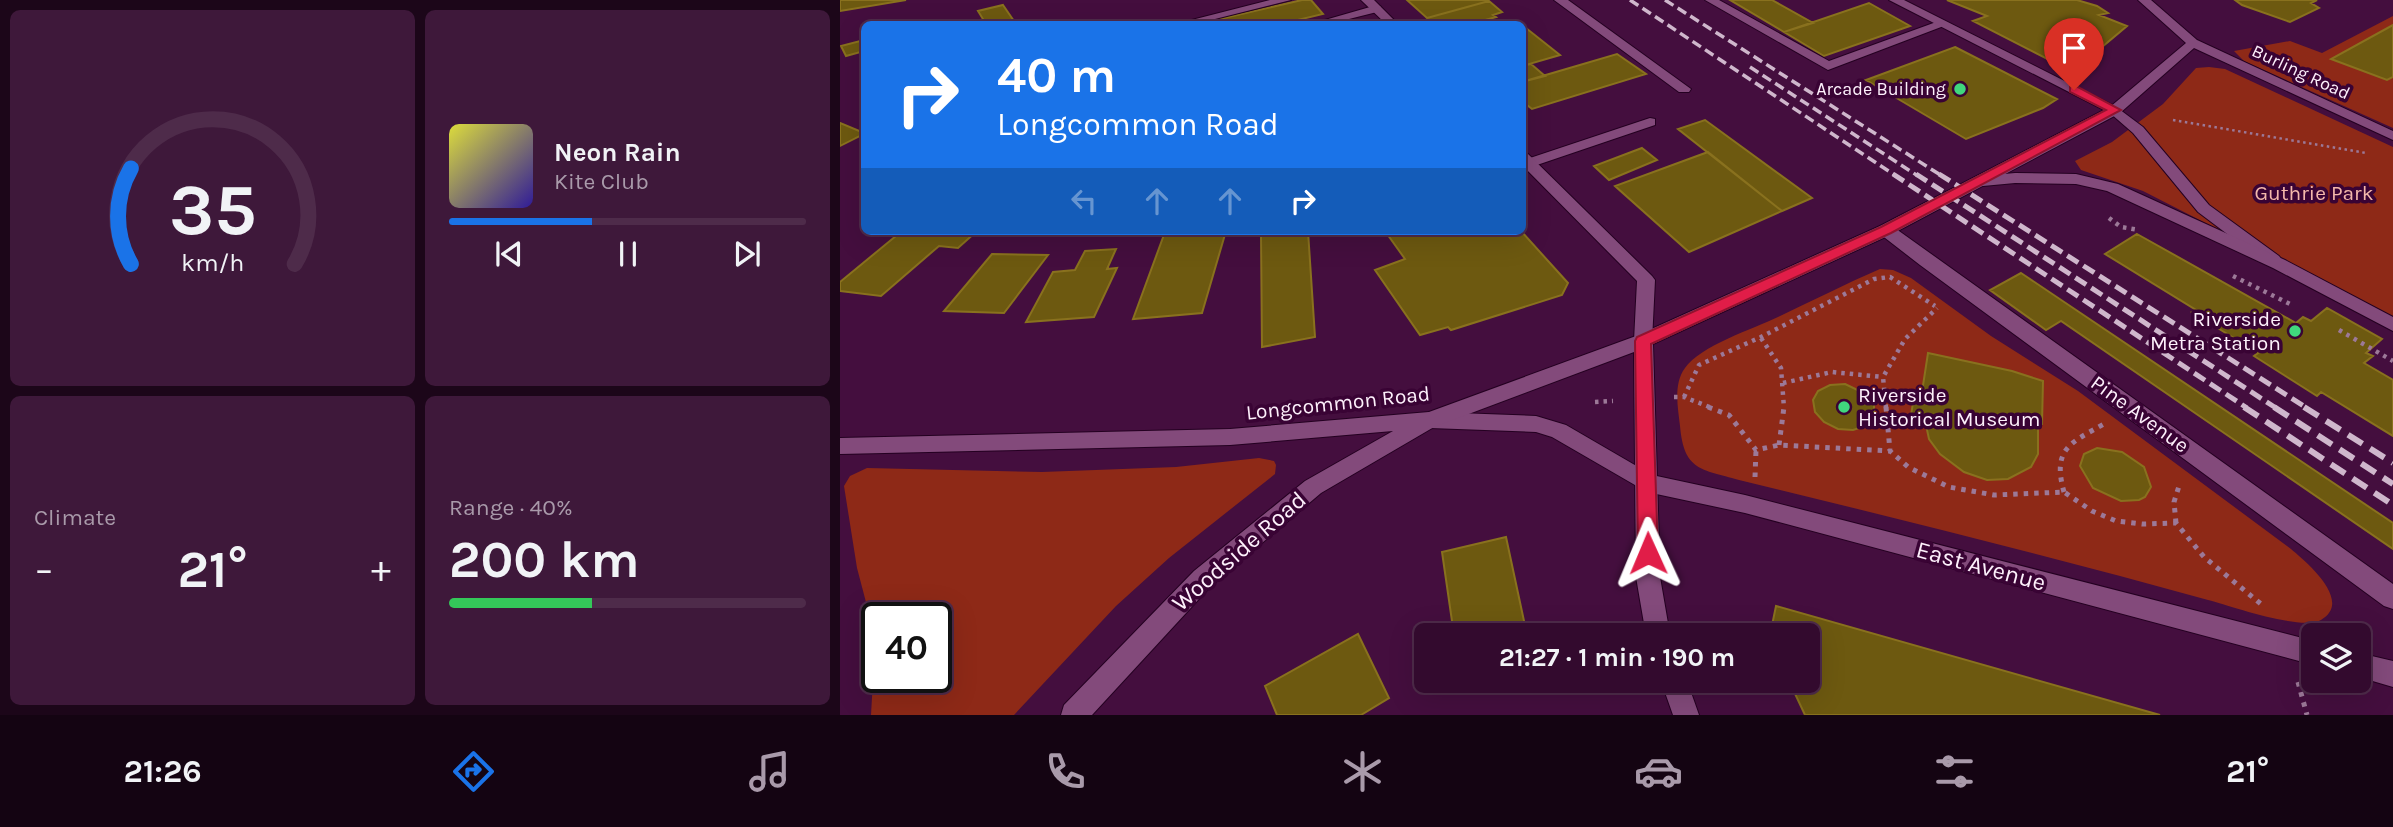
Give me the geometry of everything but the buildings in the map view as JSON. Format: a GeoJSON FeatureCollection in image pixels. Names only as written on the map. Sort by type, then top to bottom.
{"type":"FeatureCollection","features":[{"type":"Feature","properties":{"kind":"street"},"geometry":{"type":"LineString","coordinates":[[1195,21],[1285,0]]}},
{"type":"Feature","properties":{"kind":"street"},"geometry":{"type":"LineString","coordinates":[[1560,0],[1684,89]]}},
{"type":"Feature","properties":{"kind":"street"},"geometry":{"type":"LineString","coordinates":[[1711,0],[1828,66],[1943,24]]}},
{"type":"Feature","properties":{"kind":"street"},"geometry":{"type":"LineString","coordinates":[[1895,0],[2115,110],[2133,123],[2197,203],[2279,264]]}},
{"type":"Feature","properties":{"kind":"street","name":"Burling Road"},"geometry":{"type":"LineString","coordinates":[[2144,0],[2193,43],[2393,135]]}},
{"type":"Feature","properties":{"kind":"street"},"geometry":{"type":"LineString","coordinates":[[1326,21],[1372,5],[1389,21]]}},
{"type":"Feature","properties":{"kind":"street","name":"Longcommon Road"},"geometry":{"type":"LineString","coordinates":[[840,446],[1230,437],[1430,420],[1643,341],[1886,230],[2115,110],[2193,43]]}},
{"type":"Feature","properties":{"kind":"street"},"geometry":{"type":"LineString","coordinates":[[1650,122],[1526,160],[1646,280],[1643,341],[1648,577],[1656,623]]}},
{"type":"Feature","properties":{"kind":"street"},"geometry":{"type":"LineString","coordinates":[[1983,181],[2015,178],[2094,182],[2112,187],[2279,264],[2393,325]]}},
{"type":"Feature","properties":{"kind":"street","name":"Pine Avenue"},"geometry":{"type":"LineString","coordinates":[[1886,230],[2393,598]]}},
{"type":"Feature","properties":{"kind":"street","name":"East Avenue"},"geometry":{"type":"LineString","coordinates":[[1430,420],[1536,425],[1559,431],[1647,483],[1745,504],[2301,650]]}},
{"type":"Feature","properties":{"kind":"street","name":"Woodside Road"},"geometry":{"type":"LineString","coordinates":[[1074,715],[1202,579],[1268,523],[1313,487],[1430,420]]}},
{"type":"Feature","properties":{"kind":"street"},"geometry":{"type":"LineString","coordinates":[[2371,668],[2393,674]]}},
{"type":"Feature","properties":{"kind":"street"},"geometry":{"type":"LineString","coordinates":[[1678,693],[1686,715]]}},
{"type":"Feature","properties":{"kind":"path"},"geometry":{"type":"LineString","coordinates":[[2174,120],[2379,155]]}},
{"type":"Feature","properties":{"kind":"path"},"geometry":{"type":"LineString","coordinates":[[2105,215],[2121,227],[2132,230],[2149,228]]}},
{"type":"Feature","properties":{"kind":"path"},"geometry":{"type":"LineString","coordinates":[[2233,276],[2300,309]]}},
{"type":"Feature","properties":{"kind":"path"},"geometry":{"type":"LineString","coordinates":[[1890,452],[1779,445],[1756,450],[1729,415],[1684,397],[1699,365],[1874,279],[1890,277],[1947,315]]}},
{"type":"Feature","properties":{"kind":"path"},"geometry":{"type":"LineString","coordinates":[[1937,308],[1905,339],[1883,377],[1890,452],[1903,465],[1968,494],[2028,496],[2064,492]]}},
{"type":"Feature","properties":{"kind":"path"},"geometry":{"type":"LineString","coordinates":[[2334,327],[2393,361]]}},
{"type":"Feature","properties":{"kind":"path"},"geometry":{"type":"LineString","coordinates":[[1760,337],[1781,368],[1785,401],[1779,445]]}},
{"type":"Feature","properties":{"kind":"path"},"geometry":{"type":"LineString","coordinates":[[1783,383],[1832,372],[1883,377]]}},
{"type":"Feature","properties":{"kind":"path"},"geometry":{"type":"LineString","coordinates":[[2094,416],[2105,424],[2065,447],[2060,454],[2059,477],[2064,492],[2108,520],[2134,525],[2176,523]]}},
{"type":"Feature","properties":{"kind":"path"},"geometry":{"type":"LineString","coordinates":[[2171,472],[2182,480],[2175,491],[2173,514],[2176,523],[2204,557],[2232,583],[2276,615],[2307,715]]}},
{"type":"Feature","properties":{"kind":"green space"},"geometry":{"type":"Polygon","coordinates":[[[2393,16],[2393,128],[2244,61],[2234,51],[2290,41],[2322,53],[2393,16]]]}},
{"type":"Feature","properties":{"kind":"green space","name":"Guthrie Park"},"geometry":{"type":"Polygon","coordinates":[[[2196,68],[2225,69],[2393,147],[2393,319],[2143,191],[2081,170],[2075,161],[2112,142],[2163,104],[2196,68]]]}},
{"type":"Feature","properties":{"kind":"green space"},"geometry":{"type":"Polygon","coordinates":[[[1880,269],[1893,270],[1911,278],[1991,336],[2078,391],[2291,549],[2324,582],[2330,592],[2330,612],[2321,620],[2311,623],[2283,620],[2032,553],[1739,480],[1697,466],[1690,460],[1682,441],[1678,412],[1679,381],[1685,368],[1702,352],[1880,269]]]}},
{"type":"Feature","properties":{"kind":"green space"},"geometry":{"type":"Polygon","coordinates":[[[1259,458],[1274,461],[1276,465],[1275,474],[1169,558],[1116,606],[1014,715],[871,715],[872,693],[952,693],[952,602],[866,602],[857,568],[844,486],[850,476],[867,468],[1042,472],[1176,467],[1259,458]]]}},
{"type":"Feature","properties":{"kind":"railway"},"geometry":{"type":"LineString","coordinates":[[1630,0],[1896,176]]}},
{"type":"Feature","properties":{"kind":"railway"},"geometry":{"type":"LineString","coordinates":[[1665,0],[1942,176]]}},
{"type":"Feature","properties":{"kind":"railway"},"geometry":{"type":"LineString","coordinates":[[1750,67],[1918,176]]}},
{"type":"Feature","properties":{"kind":"railway"},"geometry":{"type":"LineString","coordinates":[[1893,174],[2247,408]]}},
{"type":"Feature","properties":{"kind":"railway"},"geometry":{"type":"LineString","coordinates":[[1916,174],[2276,408]]}},
{"type":"Feature","properties":{"kind":"railway"},"geometry":{"type":"LineString","coordinates":[[1939,174],[2307,408]]}},
{"type":"Feature","properties":{"kind":"railway"},"geometry":{"type":"LineString","coordinates":[[2244,407],[2393,505]]}},
{"type":"Feature","properties":{"kind":"railway"},"geometry":{"type":"LineString","coordinates":[[2274,407],[2393,484]]}},
{"type":"Feature","properties":{"kind":"railway"},"geometry":{"type":"LineString","coordinates":[[2304,407],[2393,463]]}},
{"type":"Feature","properties":{"kind":"place","name":"Arcade Building"},"geometry":{"type":"Point","coordinates":[1960,89]}},
{"type":"Feature","properties":{"kind":"place","name":"Riverside Metra Station"},"geometry":{"type":"Point","coordinates":[2295,331]}},
{"type":"Feature","properties":{"kind":"place","name":"Riverside Historical Museum"},"geometry":{"type":"Point","coordinates":[1844,407]}},
{"type":"Feature","properties":{"kind":"route"},"geometry":{"type":"LineString","coordinates":[[1648,553],[1643,341],[1886,230],[2115,110],[2074,90]]}}]}
